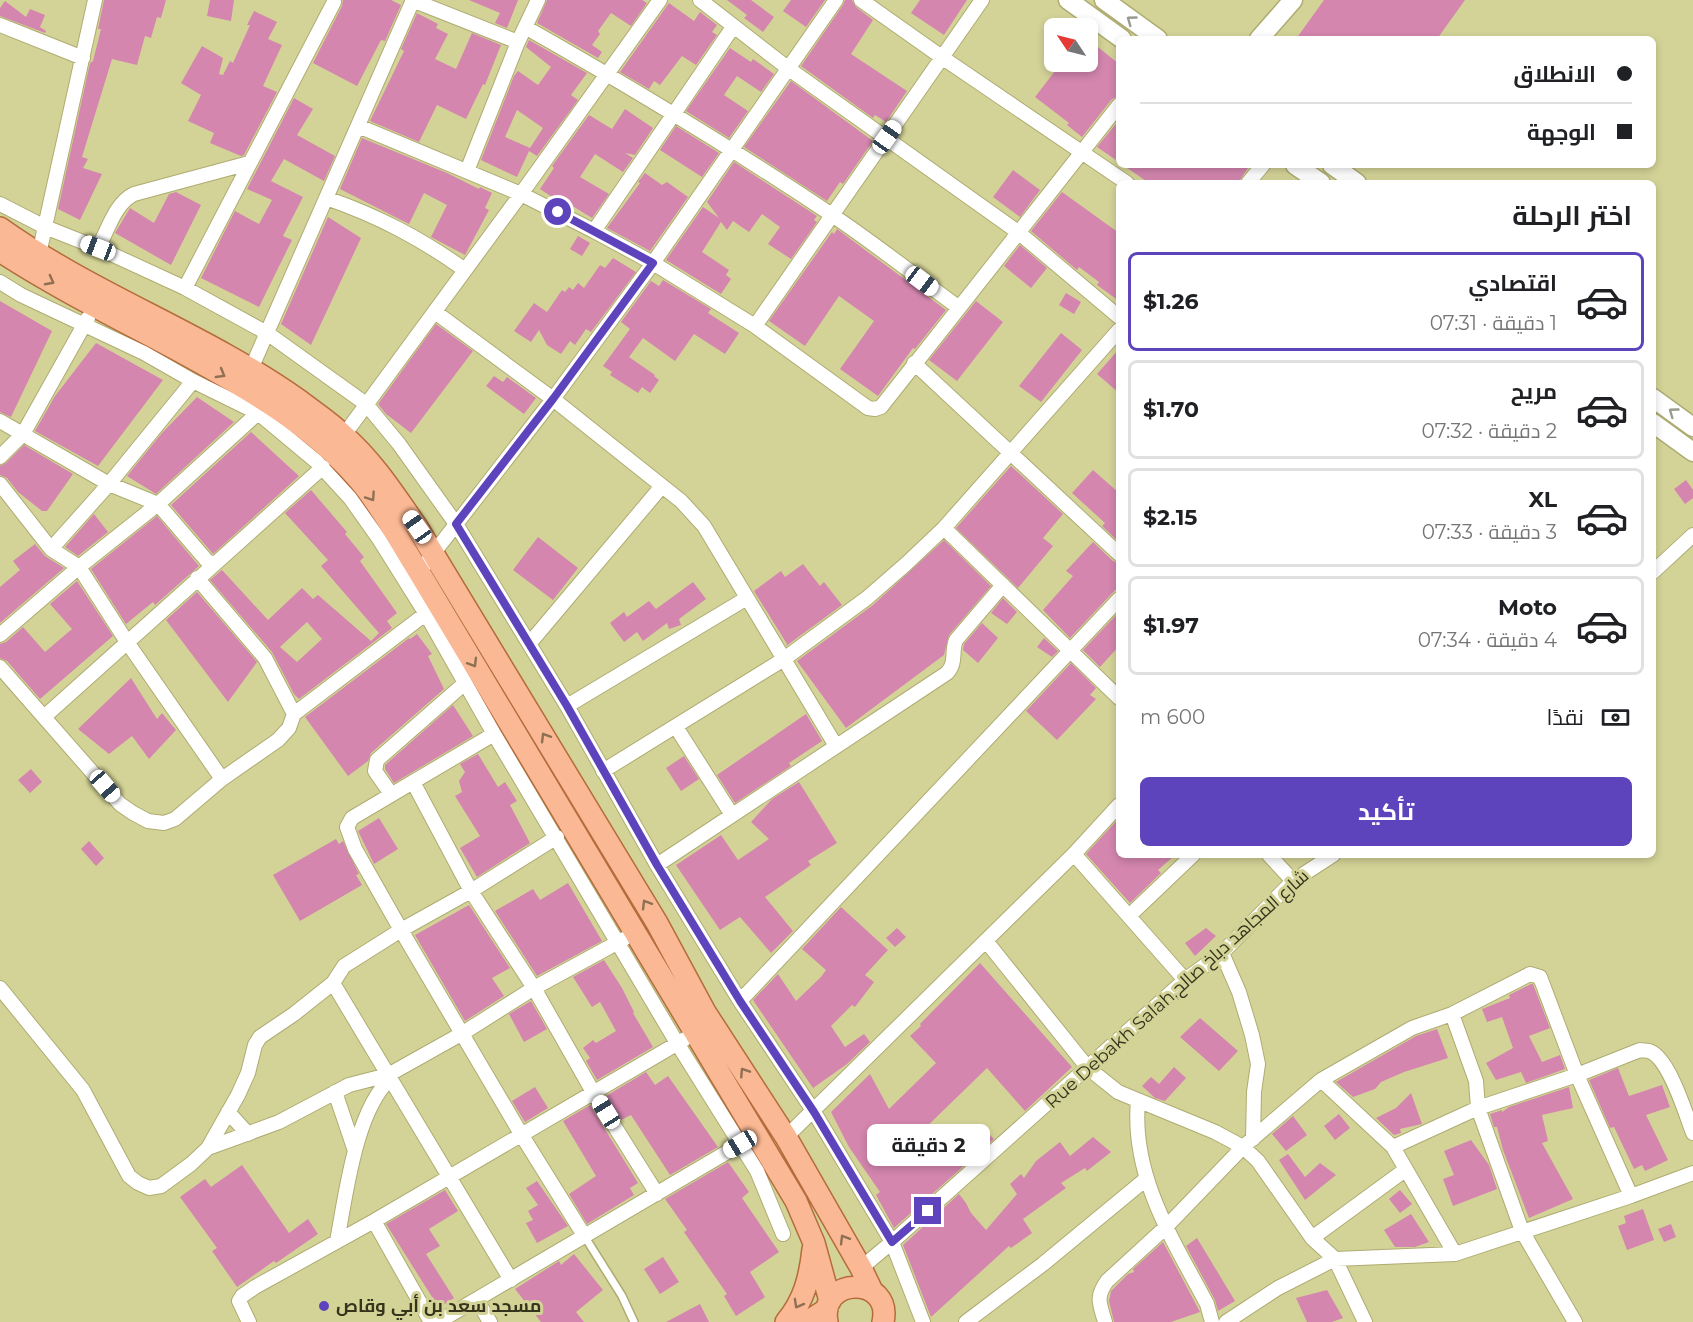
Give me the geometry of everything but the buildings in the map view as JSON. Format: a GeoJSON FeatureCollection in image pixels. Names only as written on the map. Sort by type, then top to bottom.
{"type":"FeatureCollection","features":[{"type":"Feature","properties":{"kind":"main road"},"geometry":{"type":"LineString","coordinates":[[0,228],[39,254],[251,369],[344,435],[378,470],[433,552],[657,923],[705,1012],[786,1137],[872,1291],[882,1303],[884,1321]]}},
{"type":"Feature","properties":{"kind":"main road"},"geometry":{"type":"LineString","coordinates":[[0,251],[89,314],[221,373],[266,400],[318,439],[360,481],[419,572],[432,609],[686,1038],[748,1140],[796,1201],[814,1243],[828,1310]]}},
{"type":"Feature","properties":{"kind":"main road"},"geometry":{"type":"LineString","coordinates":[[786,1322],[804,1294],[810,1273],[814,1243]]}},
{"type":"Feature","properties":{"kind":"main road"},"geometry":{"type":"LineString","coordinates":[[807,1322],[828,1310],[844,1288],[854,1286],[872,1291]]}},
{"type":"Feature","properties":{"kind":"street"},"geometry":{"type":"LineString","coordinates":[[39,254],[95,0]]}},
{"type":"Feature","properties":{"kind":"street"},"geometry":{"type":"LineString","coordinates":[[251,369],[413,0],[518,42]]}},
{"type":"Feature","properties":{"kind":"street"},"geometry":{"type":"LineString","coordinates":[[467,171],[518,42],[538,0]]}},
{"type":"Feature","properties":{"kind":"street"},"geometry":{"type":"LineString","coordinates":[[344,435],[660,0]]}},
{"type":"Feature","properties":{"kind":"street"},"geometry":{"type":"LineString","coordinates":[[700,0],[789,69],[1018,232],[1116,314]]}},
{"type":"Feature","properties":{"kind":"street"},"geometry":{"type":"LineString","coordinates":[[419,572],[553,399],[653,263],[836,0]]}},
{"type":"Feature","properties":{"kind":"street"},"geometry":{"type":"LineString","coordinates":[[861,0],[1123,180]]}},
{"type":"Feature","properties":{"kind":"street"},"geometry":{"type":"LineString","coordinates":[[755,326],[982,0]]}},
{"type":"Feature","properties":{"kind":"street"},"geometry":{"type":"LineString","coordinates":[[1068,0],[1118,36]]}},
{"type":"Feature","properties":{"kind":"street"},"geometry":{"type":"LineString","coordinates":[[1104,0],[1154,36]]}},
{"type":"Feature","properties":{"kind":"street"},"geometry":{"type":"LineString","coordinates":[[1262,36],[1293,0]]}},
{"type":"Feature","properties":{"kind":"street"},"geometry":{"type":"LineString","coordinates":[[185,288],[334,2]]}},
{"type":"Feature","properties":{"kind":"street"},"geometry":{"type":"LineString","coordinates":[[0,26],[83,58]]}},
{"type":"Feature","properties":{"kind":"street"},"geometry":{"type":"LineString","coordinates":[[525,27],[674,113],[832,214],[958,307]]}},
{"type":"Feature","properties":{"kind":"street"},"geometry":{"type":"LineString","coordinates":[[594,231],[733,27]]}},
{"type":"Feature","properties":{"kind":"street"},"geometry":{"type":"LineString","coordinates":[[358,126],[521,194],[653,263],[755,326],[871,409],[881,407],[1116,109]]}},
{"type":"Feature","properties":{"kind":"street"},"geometry":{"type":"LineString","coordinates":[[98,248],[126,198],[249,163]]}},
{"type":"Feature","properties":{"kind":"street"},"geometry":{"type":"LineString","coordinates":[[1250,180],[1260,168]]}},
{"type":"Feature","properties":{"kind":"street"},"geometry":{"type":"LineString","coordinates":[[1299,168],[1317,180]]}},
{"type":"Feature","properties":{"kind":"street"},"geometry":{"type":"LineString","coordinates":[[1336,168],[1353,180]]}},
{"type":"Feature","properties":{"kind":"street"},"geometry":{"type":"LineString","coordinates":[[327,198],[399,227],[433,247],[465,270]]}},
{"type":"Feature","properties":{"kind":"street"},"geometry":{"type":"LineString","coordinates":[[0,204],[45,227],[98,248],[185,288],[267,333],[366,404],[399,444],[456,524],[567,706],[657,865],[740,1001],[814,1112],[892,1242],[923,1322]]}},
{"type":"Feature","properties":{"kind":"street"},"geometry":{"type":"LineString","coordinates":[[0,282],[21,295],[89,314],[144,353],[258,413],[323,467],[350,498],[432,609],[465,683],[494,734],[557,837],[626,938],[534,988],[389,1077],[371,1106],[355,1151],[337,1242]]}},
{"type":"Feature","properties":{"kind":"street"},"geometry":{"type":"LineString","coordinates":[[435,312],[553,399],[681,501],[699,520],[836,746]]}},
{"type":"Feature","properties":{"kind":"street"},"geometry":{"type":"LineString","coordinates":[[0,457],[23,435],[89,314]]}},
{"type":"Feature","properties":{"kind":"street"},"geometry":{"type":"LineString","coordinates":[[603,771],[783,659],[867,598],[944,528],[1116,333]]}},
{"type":"Feature","properties":{"kind":"street"},"geometry":{"type":"LineString","coordinates":[[914,363],[1116,551]]}},
{"type":"Feature","properties":{"kind":"street"},"geometry":{"type":"LineString","coordinates":[[51,549],[110,484],[194,381]]}},
{"type":"Feature","properties":{"kind":"street"},"geometry":{"type":"LineString","coordinates":[[1656,400],[1693,427]]}},
{"type":"Feature","properties":{"kind":"street"},"geometry":{"type":"LineString","coordinates":[[0,634],[158,504],[258,413]]}},
{"type":"Feature","properties":{"kind":"street"},"geometry":{"type":"LineString","coordinates":[[0,421],[110,484],[158,504],[207,561],[214,564]]}},
{"type":"Feature","properties":{"kind":"street"},"geometry":{"type":"LineString","coordinates":[[1656,425],[1693,452]]}},
{"type":"Feature","properties":{"kind":"street"},"geometry":{"type":"LineString","coordinates":[[44,717],[323,467]]}},
{"type":"Feature","properties":{"kind":"street"},"geometry":{"type":"LineString","coordinates":[[0,484],[51,549],[79,567],[127,642],[222,779]]}},
{"type":"Feature","properties":{"kind":"street"},"geometry":{"type":"LineString","coordinates":[[529,644],[662,486]]}},
{"type":"Feature","properties":{"kind":"street"},"geometry":{"type":"LineString","coordinates":[[944,528],[1116,695]]}},
{"type":"Feature","properties":{"kind":"street"},"geometry":{"type":"LineString","coordinates":[[1656,569],[1693,535]]}},
{"type":"Feature","properties":{"kind":"street"},"geometry":{"type":"LineString","coordinates":[[197,578],[264,658],[294,714]]}},
{"type":"Feature","properties":{"kind":"street"},"geometry":{"type":"LineString","coordinates":[[657,865],[947,673],[955,660],[956,640],[1004,585]]}},
{"type":"Feature","properties":{"kind":"street"},"geometry":{"type":"LineString","coordinates":[[0,667],[120,804],[132,813],[148,820],[164,823],[175,819],[222,779],[278,740],[289,728],[294,714],[456,592]]}},
{"type":"Feature","properties":{"kind":"street"},"geometry":{"type":"LineString","coordinates":[[567,706],[747,598]]}},
{"type":"Feature","properties":{"kind":"street"},"geometry":{"type":"LineString","coordinates":[[740,1001],[1116,601]]}},
{"type":"Feature","properties":{"kind":"street"},"geometry":{"type":"LineString","coordinates":[[391,794],[375,771],[377,760],[465,683]]}},
{"type":"Feature","properties":{"kind":"street"},"geometry":{"type":"LineString","coordinates":[[676,727],[732,815]]}},
{"type":"Feature","properties":{"kind":"street"},"geometry":{"type":"LineString","coordinates":[[494,734],[352,818],[347,827],[355,849],[401,930],[521,1134],[585,1237]]}},
{"type":"Feature","properties":{"kind":"street"},"geometry":{"type":"LineString","coordinates":[[413,782],[471,891],[534,988],[593,1092],[657,1194]]}},
{"type":"Feature","properties":{"kind":"street"},"geometry":{"type":"LineString","coordinates":[[786,1137],[1074,854],[1116,808]]}},
{"type":"Feature","properties":{"kind":"street"},"geometry":{"type":"LineString","coordinates":[[0,988],[83,1090],[129,1176],[149,1188],[161,1186],[208,1148],[248,1072],[255,1046],[260,1037],[333,983],[344,966],[557,837]]}},
{"type":"Feature","properties":{"kind":"street"},"geometry":{"type":"LineString","coordinates":[[1074,854],[1185,980]]}},
{"type":"Feature","properties":{"kind":"street"},"geometry":{"type":"LineString","coordinates":[[1129,916],[1190,858]]}},
{"type":"Feature","properties":{"kind":"street"},"geometry":{"type":"LineString","coordinates":[[1272,858],[1293,881]]}},
{"type":"Feature","properties":{"kind":"street","name":"Rue Debakh Salah,شارع المجاهد دباخ صالح"},"geometry":{"type":"LineString","coordinates":[[861,1268],[1185,980],[1222,953],[1293,881],[1328,858]]}},
{"type":"Feature","properties":{"kind":"street"},"geometry":{"type":"LineString","coordinates":[[986,941],[1088,1068],[1118,1092],[1215,1132],[1248,1143]]}},
{"type":"Feature","properties":{"kind":"street"},"geometry":{"type":"LineString","coordinates":[[1222,953],[1239,992],[1258,1064],[1248,1143],[1312,1238],[1335,1259],[1365,1322]]}},
{"type":"Feature","properties":{"kind":"street"},"geometry":{"type":"LineString","coordinates":[[1105,1322],[1099,1300],[1100,1291],[1107,1281],[1166,1227],[1248,1143],[1321,1080],[1412,1028],[1452,1014],[1530,974],[1540,977],[1577,1075],[1631,1196]]}},
{"type":"Feature","properties":{"kind":"street"},"geometry":{"type":"LineString","coordinates":[[333,983],[511,1280]]}},
{"type":"Feature","properties":{"kind":"street"},"geometry":{"type":"LineString","coordinates":[[1452,1014],[1476,1081],[1478,1107],[1522,1231],[1575,1322]]}},
{"type":"Feature","properties":{"kind":"street"},"geometry":{"type":"LineString","coordinates":[[249,1322],[239,1301],[242,1296],[686,1038]]}},
{"type":"Feature","properties":{"kind":"street"},"geometry":{"type":"LineString","coordinates":[[1394,1147],[1478,1107],[1577,1075],[1640,1050],[1650,1051],[1666,1068],[1693,1133]]}},
{"type":"Feature","properties":{"kind":"street"},"geometry":{"type":"LineString","coordinates":[[208,1148],[279,1122],[364,1079],[389,1077]]}},
{"type":"Feature","properties":{"kind":"street"},"geometry":{"type":"LineString","coordinates":[[1321,1080],[1394,1147],[1405,1170],[1455,1254]]}},
{"type":"Feature","properties":{"kind":"street"},"geometry":{"type":"LineString","coordinates":[[335,1092],[355,1151]]}},
{"type":"Feature","properties":{"kind":"street"},"geometry":{"type":"LineString","coordinates":[[1138,1101],[1136,1118],[1140,1158],[1154,1203],[1207,1304],[1212,1322]]}},
{"type":"Feature","properties":{"kind":"street"},"geometry":{"type":"LineString","coordinates":[[228,1112],[248,1134]]}},
{"type":"Feature","properties":{"kind":"street"},"geometry":{"type":"LineString","coordinates":[[438,1322],[748,1140],[757,1171],[783,1234]]}},
{"type":"Feature","properties":{"kind":"street"},"geometry":{"type":"LineString","coordinates":[[1312,1238],[1405,1170]]}},
{"type":"Feature","properties":{"kind":"street"},"geometry":{"type":"LineString","coordinates":[[1226,1322],[1278,1288],[1335,1259],[1455,1254],[1693,1173]]}},
{"type":"Feature","properties":{"kind":"street"},"geometry":{"type":"LineString","coordinates":[[966,1322],[1043,1264],[1146,1179]]}},
{"type":"Feature","properties":{"kind":"street"},"geometry":{"type":"LineString","coordinates":[[374,1221],[431,1322]]}},
{"type":"Feature","properties":{"kind":"street"},"geometry":{"type":"LineString","coordinates":[[477,1300],[490,1322]]}},
{"type":"Feature","properties":{"kind":"lane"},"geometry":{"type":"LineString","coordinates":[[585,1237],[622,1296],[634,1322]]}},
{"type":"Feature","properties":{"kind":"place","name":"مسجد سعد بن أبي وقاص"},"geometry":{"type":"Point","coordinates":[324,1306]}},
{"type":"Feature","properties":{"kind":"route"},"geometry":{"type":"LineString","coordinates":[[558,212],[653,263],[553,399],[456,524],[567,706],[657,865],[740,1001],[814,1112],[892,1242],[928,1211]]}}]}
